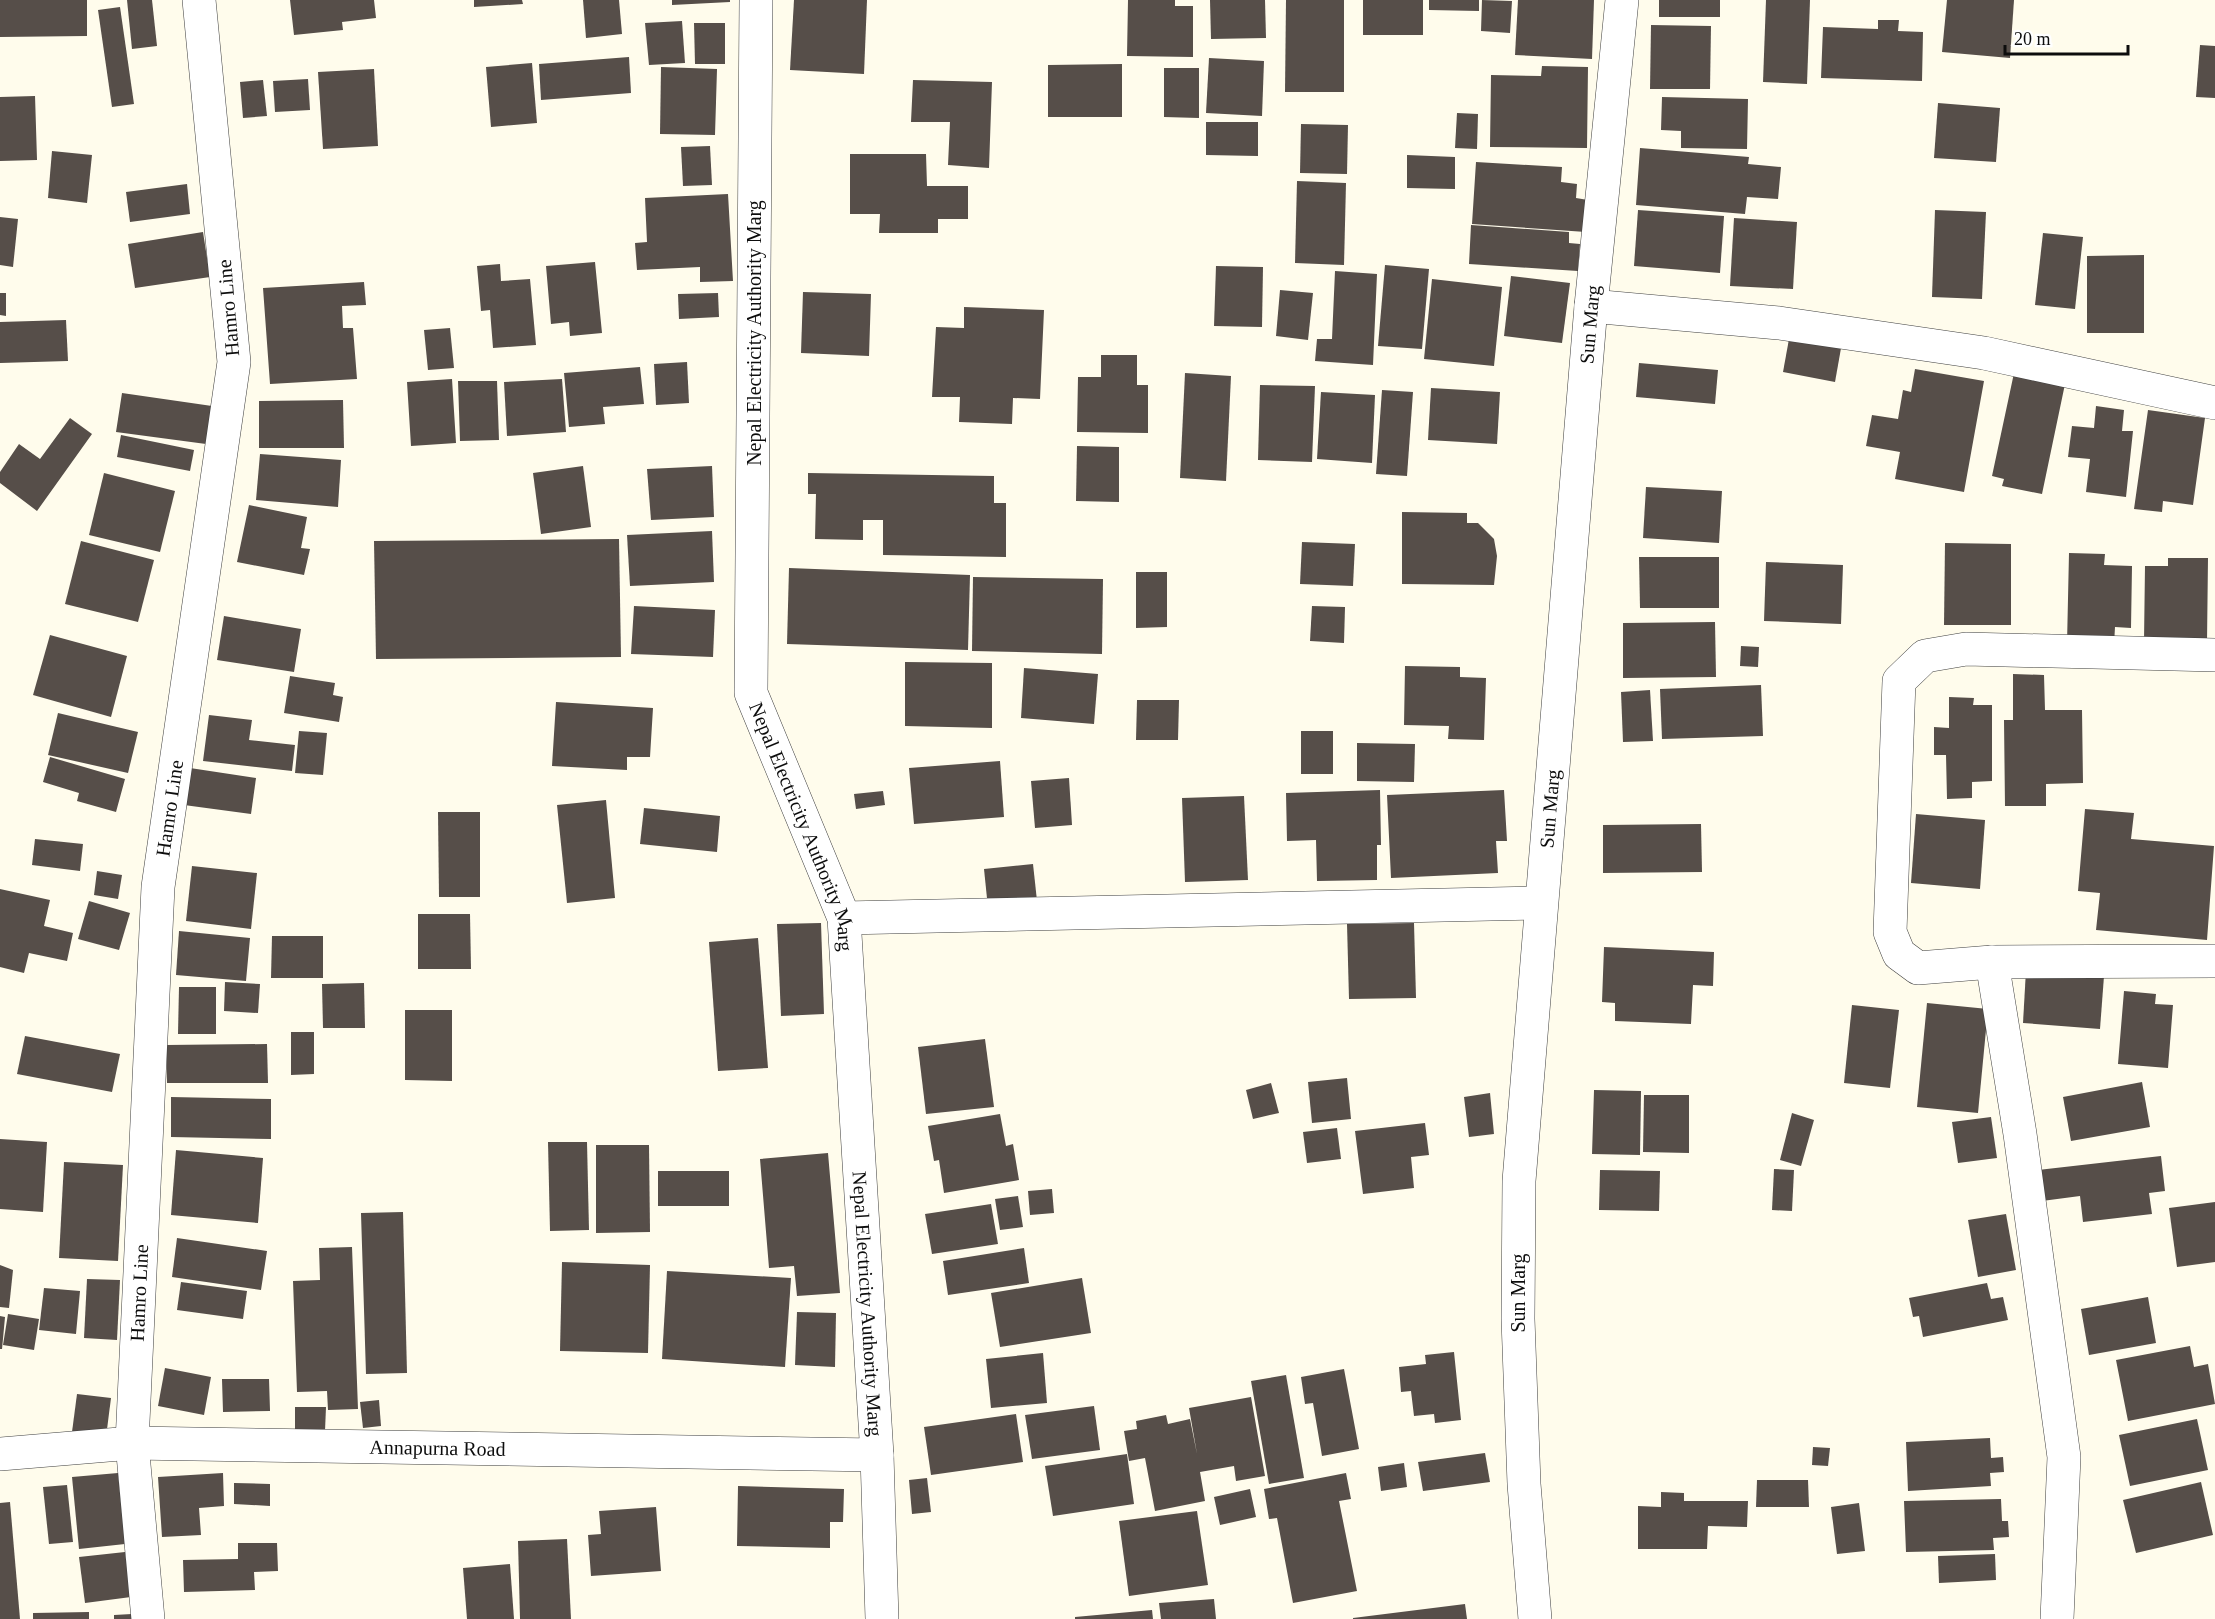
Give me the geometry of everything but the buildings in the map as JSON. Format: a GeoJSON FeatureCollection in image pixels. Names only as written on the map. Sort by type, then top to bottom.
{"type":"FeatureCollection","features":[{"type":"Feature","properties":{"kind":"street","name":"Hamro Line"},"geometry":{"type":"LineString","coordinates":[[148,1619],[132,1443],[158,887],[234,362],[199,0]]}},
{"type":"Feature","properties":{"kind":"street","name":"Nepal Electricity Authority Marg"},"geometry":{"type":"LineString","coordinates":[[756,0],[751,693],[844,918],[877,1455],[882,1619]]}},
{"type":"Feature","properties":{"kind":"street","name":"Sun Marg"},"geometry":{"type":"LineString","coordinates":[[1535,1619],[1524,1484],[1518,1319],[1519,1181],[1592,306],[1622,0]]}},
{"type":"Feature","properties":{"kind":"street"},"geometry":{"type":"LineString","coordinates":[[1592,306],[1779,323],[1984,353],[2215,403]]}},
{"type":"Feature","properties":{"kind":"street"},"geometry":{"type":"LineString","coordinates":[[2215,655],[1966,649],[1925,656],[1899,681],[1890,932],[1899,954],[1918,968],[1992,962],[2215,962]]}},
{"type":"Feature","properties":{"kind":"street"},"geometry":{"type":"LineString","coordinates":[[844,918],[1541,903]]}},
{"type":"Feature","properties":{"kind":"street"},"geometry":{"type":"LineString","coordinates":[[1992,962],[2020,1134],[2064,1457],[2057,1619]]}},
{"type":"Feature","properties":{"kind":"street","name":"Annapurna Road"},"geometry":{"type":"LineString","coordinates":[[0,1454],[132,1443],[877,1455]]}}]}
